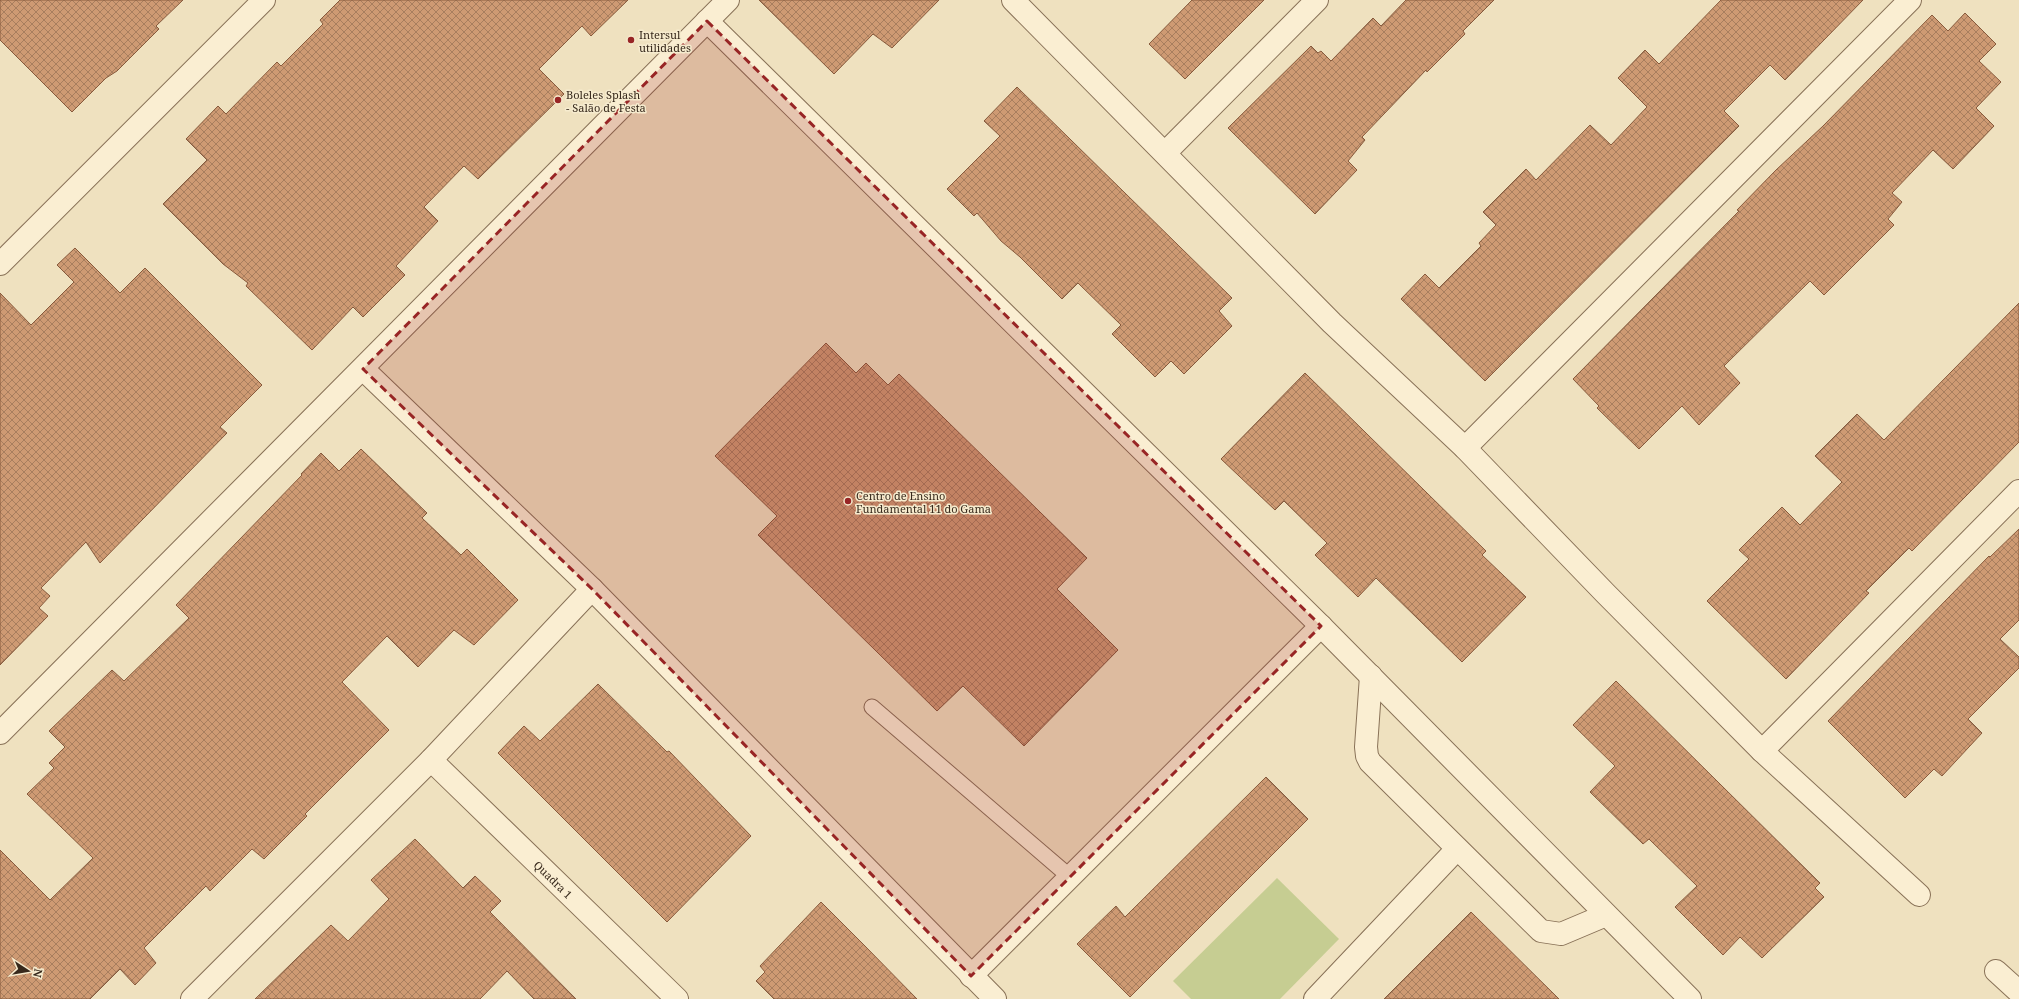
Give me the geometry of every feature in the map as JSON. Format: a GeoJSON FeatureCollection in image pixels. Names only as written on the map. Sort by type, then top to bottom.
{"type":"FeatureCollection","features":[{"type":"Feature","properties":{"kind":"street"},"geometry":{"type":"LineString","coordinates":[[0,264],[264,0]]}},
{"type":"Feature","properties":{"kind":"street"},"geometry":{"type":"LineString","coordinates":[[0,733],[728,0]]}},
{"type":"Feature","properties":{"kind":"street"},"geometry":{"type":"LineString","coordinates":[[1013,0],[1332,323],[1465,448],[1606,594],[1762,751],[1919,895]]}},
{"type":"Feature","properties":{"kind":"street"},"geometry":{"type":"LineString","coordinates":[[1165,153],[1317,0]]}},
{"type":"Feature","properties":{"kind":"street"},"geometry":{"type":"LineString","coordinates":[[1465,448],[1910,0]]}},
{"type":"Feature","properties":{"kind":"street"},"geometry":{"type":"LineString","coordinates":[[707,21],[1371,676],[1606,915],[1678,995]]}},
{"type":"Feature","properties":{"kind":"street"},"geometry":{"type":"LineString","coordinates":[[363,369],[592,589],[995,999]]}},
{"type":"Feature","properties":{"kind":"street"},"geometry":{"type":"LineString","coordinates":[[1762,751],[2019,491]]}},
{"type":"Feature","properties":{"kind":"street"},"geometry":{"type":"LineString","coordinates":[[192,999],[430,760],[592,589]]}},
{"type":"Feature","properties":{"kind":"street"},"geometry":{"type":"LineString","coordinates":[[971,976],[1321,626]]}},
{"type":"Feature","properties":{"kind":"street"},"geometry":{"type":"LineString","coordinates":[[1371,676],[1366,756],[1370,762],[1541,931],[1561,934],[1606,915]]}},
{"type":"Feature","properties":{"kind":"street","name":"Quadra 1"},"geometry":{"type":"LineString","coordinates":[[430,760],[671,997]]}},
{"type":"Feature","properties":{"kind":"street"},"geometry":{"type":"LineString","coordinates":[[1315,999],[1457,849]]}},
{"type":"Feature","properties":{"kind":"street"},"geometry":{"type":"LineString","coordinates":[[1996,971],[2019,992]]}},
{"type":"Feature","properties":{"kind":"lane"},"geometry":{"type":"LineString","coordinates":[[872,707],[1070,877]]}},
{"type":"Feature","properties":{"kind":"highlighted area"},"geometry":{"type":"Polygon","coordinates":[[[707,21],[1321,626],[971,976],[592,589],[363,369],[707,21]]]}},
{"type":"Feature","properties":{"kind":"green space"},"geometry":{"type":"Polygon","coordinates":[[[1277,878],[1339,939],[1280,999],[1191,999],[1173,981],[1277,878]]]}},
{"type":"Feature","properties":{"kind":"building"},"geometry":{"type":"Polygon","coordinates":[[[0,0],[183,0],[156,26],[159,29],[117,71],[106,78],[72,112],[0,40],[0,0]]]}},
{"type":"Feature","properties":{"kind":"building"},"geometry":{"type":"Polygon","coordinates":[[[340,0],[628,0],[591,36],[582,26],[539,69],[564,94],[478,179],[464,166],[424,207],[438,221],[396,266],[405,275],[363,317],[353,307],[312,350],[246,286],[248,283],[223,264],[163,204],[207,160],[186,139],[218,106],[226,114],[277,62],[281,66],[323,24],[320,20],[340,0]]]}},
{"type":"Feature","properties":{"kind":"building"},"geometry":{"type":"Polygon","coordinates":[[[759,0],[939,0],[892,48],[873,34],[834,74],[759,0]]]}},
{"type":"Feature","properties":{"kind":"building"},"geometry":{"type":"Polygon","coordinates":[[[1192,0],[1264,0],[1185,79],[1149,44],[1192,0]]]}},
{"type":"Feature","properties":{"kind":"building"},"geometry":{"type":"Polygon","coordinates":[[[1406,0],[1494,0],[1463,31],[1465,34],[1427,72],[1426,70],[1362,137],[1365,140],[1348,161],[1357,170],[1315,214],[1228,128],[1311,46],[1318,53],[1321,51],[1331,61],[1373,18],[1381,26],[1406,0]]]}},
{"type":"Feature","properties":{"kind":"building"},"geometry":{"type":"Polygon","coordinates":[[[1721,0],[1863,0],[1785,80],[1770,65],[1724,111],[1739,126],[1485,381],[1401,299],[1425,274],[1439,288],[1481,246],[1479,243],[1496,225],[1483,212],[1526,169],[1536,180],[1590,125],[1611,145],[1647,107],[1618,78],[1645,50],[1659,64],[1721,0]]]}},
{"type":"Feature","properties":{"kind":"building"},"geometry":{"type":"Polygon","coordinates":[[[1965,13],[1996,44],[1979,61],[2001,82],[1976,108],[1994,126],[1953,169],[1933,150],[1892,193],[1902,202],[1888,219],[1894,225],[1824,295],[1810,281],[1724,366],[1740,383],[1699,425],[1682,406],[1639,449],[1597,408],[1599,406],[1573,379],[1739,211],[1737,210],[1776,170],[1823,126],[1932,15],[1948,31],[1965,13]]]}},
{"type":"Feature","properties":{"kind":"building"},"geometry":{"type":"Polygon","coordinates":[[[1017,87],[1232,298],[1219,311],[1232,326],[1184,374],[1171,361],[1155,377],[1112,334],[1121,325],[1078,283],[1062,299],[1020,257],[1001,241],[977,213],[974,216],[947,189],[1000,136],[984,121],[1017,87]]]}},
{"type":"Feature","properties":{"kind":"building"},"geometry":{"type":"Polygon","coordinates":[[[75,248],[120,293],[145,268],[262,385],[220,427],[227,433],[100,563],[86,542],[41,588],[50,596],[39,608],[48,616],[0,665],[0,293],[31,325],[74,282],[57,265],[75,248]]]}},
{"type":"Feature","properties":{"kind":"building"},"geometry":{"type":"Polygon","coordinates":[[[2019,303],[2019,442],[1912,551],[1909,548],[1866,591],[1869,593],[1786,679],[1707,601],[1749,559],[1739,550],[1782,507],[1800,525],[1842,482],[1815,456],[1857,414],[1884,440],[2019,303]]]}},
{"type":"Feature","properties":{"kind":"building"},"geometry":{"type":"Polygon","coordinates":[[[826,343],[856,373],[866,363],[888,385],[899,374],[1087,558],[1057,589],[1118,650],[1024,746],[963,686],[937,711],[758,535],[777,516],[715,456],[826,343]]]}},
{"type":"Feature","properties":{"kind":"building"},"geometry":{"type":"Polygon","coordinates":[[[1305,373],[1486,551],[1482,555],[1526,597],[1462,662],[1376,578],[1358,597],[1315,555],[1327,543],[1284,501],[1275,510],[1221,459],[1305,373]]]}},
{"type":"Feature","properties":{"kind":"building"},"geometry":{"type":"Polygon","coordinates":[[[361,449],[427,513],[422,518],[461,555],[467,549],[518,600],[474,645],[454,630],[418,667],[387,636],[342,682],[389,730],[305,814],[307,816],[264,859],[252,849],[210,891],[206,886],[144,948],[156,963],[135,985],[120,969],[90,999],[0,999],[0,850],[50,900],[93,858],[27,794],[54,768],[49,763],[65,747],[49,731],[112,670],[124,681],[189,618],[176,605],[302,475],[301,474],[321,453],[339,471],[361,449]]]}},
{"type":"Feature","properties":{"kind":"building"},"geometry":{"type":"Polygon","coordinates":[[[2019,529],[2019,620],[2000,639],[2019,657],[2019,668],[1968,719],[1982,733],[1942,776],[1934,769],[1905,798],[1828,721],[1989,556],[1990,557],[2019,529]]]}},
{"type":"Feature","properties":{"kind":"building"},"geometry":{"type":"Polygon","coordinates":[[[1616,681],[1820,883],[1815,888],[1824,897],[1762,958],[1740,937],[1723,955],[1675,907],[1697,886],[1649,839],[1643,844],[1590,792],[1615,766],[1573,725],[1616,681]]]}},
{"type":"Feature","properties":{"kind":"building"},"geometry":{"type":"Polygon","coordinates":[[[598,684],[667,752],[669,751],[751,836],[667,922],[498,753],[524,726],[540,741],[598,684]]]}},
{"type":"Feature","properties":{"kind":"building"},"geometry":{"type":"Polygon","coordinates":[[[1266,777],[1308,819],[1130,997],[1077,944],[1116,906],[1125,917],[1266,777]]]}},
{"type":"Feature","properties":{"kind":"building"},"geometry":{"type":"Polygon","coordinates":[[[415,839],[463,888],[475,876],[501,901],[490,912],[576,999],[534,999],[507,971],[480,999],[255,999],[331,925],[348,941],[389,899],[371,880],[415,839]]]}},
{"type":"Feature","properties":{"kind":"building"},"geometry":{"type":"Polygon","coordinates":[[[821,902],[917,999],[774,999],[756,981],[765,972],[760,966],[821,902]]]}},
{"type":"Feature","properties":{"kind":"building"},"geometry":{"type":"Polygon","coordinates":[[[1471,912],[1559,999],[1384,999],[1471,912]]]}},
{"type":"Feature","properties":{"kind":"place","name":"Intersul utilidades"},"geometry":{"type":"Point","coordinates":[631,40]}},
{"type":"Feature","properties":{"kind":"place","name":"Boleles Splash - Salão de Festa"},"geometry":{"type":"Point","coordinates":[558,100]}},
{"type":"Feature","properties":{"kind":"place","name":"Centro de Ensino Fundamental 11 do Gama"},"geometry":{"type":"Point","coordinates":[848,501]}}]}
